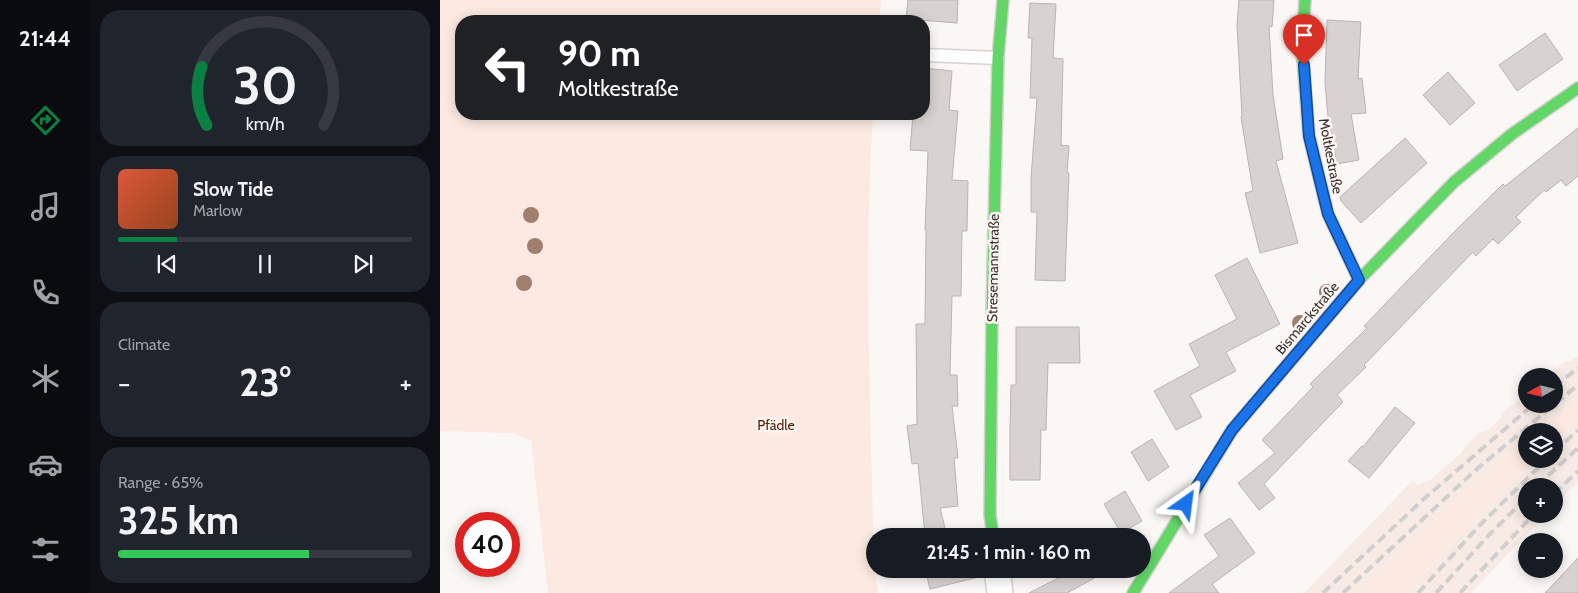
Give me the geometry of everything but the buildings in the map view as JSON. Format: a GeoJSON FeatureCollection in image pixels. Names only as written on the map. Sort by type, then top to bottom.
{"type":"FeatureCollection","features":[{"type":"Feature","properties":{"kind":"street","name":"Stresemannstraße"},"geometry":{"type":"LineString","coordinates":[[992,528],[990,515],[992,314],[998,58],[1003,0]]}},
{"type":"Feature","properties":{"kind":"street","name":"Moltkestraße"},"geometry":{"type":"LineString","coordinates":[[1305,0],[1302,48],[1309,136],[1328,214],[1359,280]]}},
{"type":"Feature","properties":{"kind":"street","name":"Bismarckstraße"},"geometry":{"type":"LineString","coordinates":[[1133,593],[1232,430],[1359,280],[1454,182],[1512,134],[1578,88]]}},
{"type":"Feature","properties":{"kind":"street"},"geometry":{"type":"LineString","coordinates":[[998,578],[1000,593]]}},
{"type":"Feature","properties":{"kind":"lane"},"geometry":{"type":"LineString","coordinates":[[930,55],[998,58]]}},
{"type":"Feature","properties":{"kind":"shaded area"},"geometry":{"type":"Polygon","coordinates":[[[1578,356],[1578,399],[1563,411],[1563,368],[1557,368],[1565,362],[1571,361],[1578,356]]]}},
{"type":"Feature","properties":{"kind":"shaded area"},"geometry":{"type":"Polygon","coordinates":[[[1518,402],[1518,413],[1560,413],[1547,423],[1518,423],[1518,447],[1440,515],[1358,593],[1304,593],[1413,480],[1418,485],[1430,480],[1462,452],[1467,444],[1479,433],[1488,430],[1500,419],[1503,412],[1518,402]]]}},
{"type":"Feature","properties":{"kind":"shaded area"},"geometry":{"type":"Polygon","coordinates":[[[1578,418],[1578,482],[1563,497],[1563,478],[1518,478],[1518,523],[1537,523],[1528,533],[1518,533],[1518,543],[1471,593],[1406,593],[1473,519],[1525,468],[1563,468],[1563,432],[1578,418]]]}},
{"type":"Feature","properties":{"kind":"green space","name":"Pfädle"},"geometry":{"type":"Polygon","coordinates":[[[440,0],[881,0],[880,15],[455,15],[455,120],[873,120],[868,283],[873,528],[866,528],[866,578],[876,578],[878,593],[548,593],[531,441],[514,433],[440,431],[440,0]]]}},
{"type":"Feature","properties":{"kind":"green space"},"geometry":{"type":"Polygon","coordinates":[[[1578,399],[1578,418],[1563,432],[1563,423],[1547,423],[1560,413],[1563,413],[1563,411],[1578,399]]]}},
{"type":"Feature","properties":{"kind":"green space"},"geometry":{"type":"Polygon","coordinates":[[[1518,447],[1518,468],[1525,468],[1473,519],[1406,593],[1358,593],[1440,515],[1518,447]]]}},
{"type":"Feature","properties":{"kind":"railway"},"geometry":{"type":"LineString","coordinates":[[1563,380],[1578,368]]}},
{"type":"Feature","properties":{"kind":"railway"},"geometry":{"type":"LineString","coordinates":[[1343,593],[1478,468],[1578,385]]}},
{"type":"Feature","properties":{"kind":"railway"},"geometry":{"type":"LineString","coordinates":[[1323,593],[1425,498],[1524,413]]}},
{"type":"Feature","properties":{"kind":"railway"},"geometry":{"type":"LineString","coordinates":[[1563,444],[1578,430]]}},
{"type":"Feature","properties":{"kind":"railway"},"geometry":{"type":"LineString","coordinates":[[1546,478],[1578,448]]}},
{"type":"Feature","properties":{"kind":"railway"},"geometry":{"type":"LineString","coordinates":[[1418,593],[1480,525],[1538,468]]}},
{"type":"Feature","properties":{"kind":"railway"},"geometry":{"type":"LineString","coordinates":[[1563,485],[1578,471]]}},
{"type":"Feature","properties":{"kind":"railway"},"geometry":{"type":"LineString","coordinates":[[1436,593],[1518,506]]}},
{"type":"Feature","properties":{"kind":"railway"},"geometry":{"type":"LineString","coordinates":[[1460,593],[1526,523]]}},
{"type":"Feature","properties":{"kind":"traffic: fast"},"geometry":{"type":"LineString","coordinates":[[992,528],[990,515],[992,314],[998,58],[1003,0]]}},
{"type":"Feature","properties":{"kind":"traffic: fast"},"geometry":{"type":"LineString","coordinates":[[1305,0],[1302,48],[1309,136],[1328,214],[1359,280]]}},
{"type":"Feature","properties":{"kind":"traffic: fast"},"geometry":{"type":"LineString","coordinates":[[1133,593],[1232,430],[1359,280],[1454,182],[1512,134],[1578,88]]}},
{"type":"Feature","properties":{"kind":"route"},"geometry":{"type":"LineString","coordinates":[[1186,504],[1232,430],[1359,280],[1328,214],[1309,136],[1304,65]]}}]}
